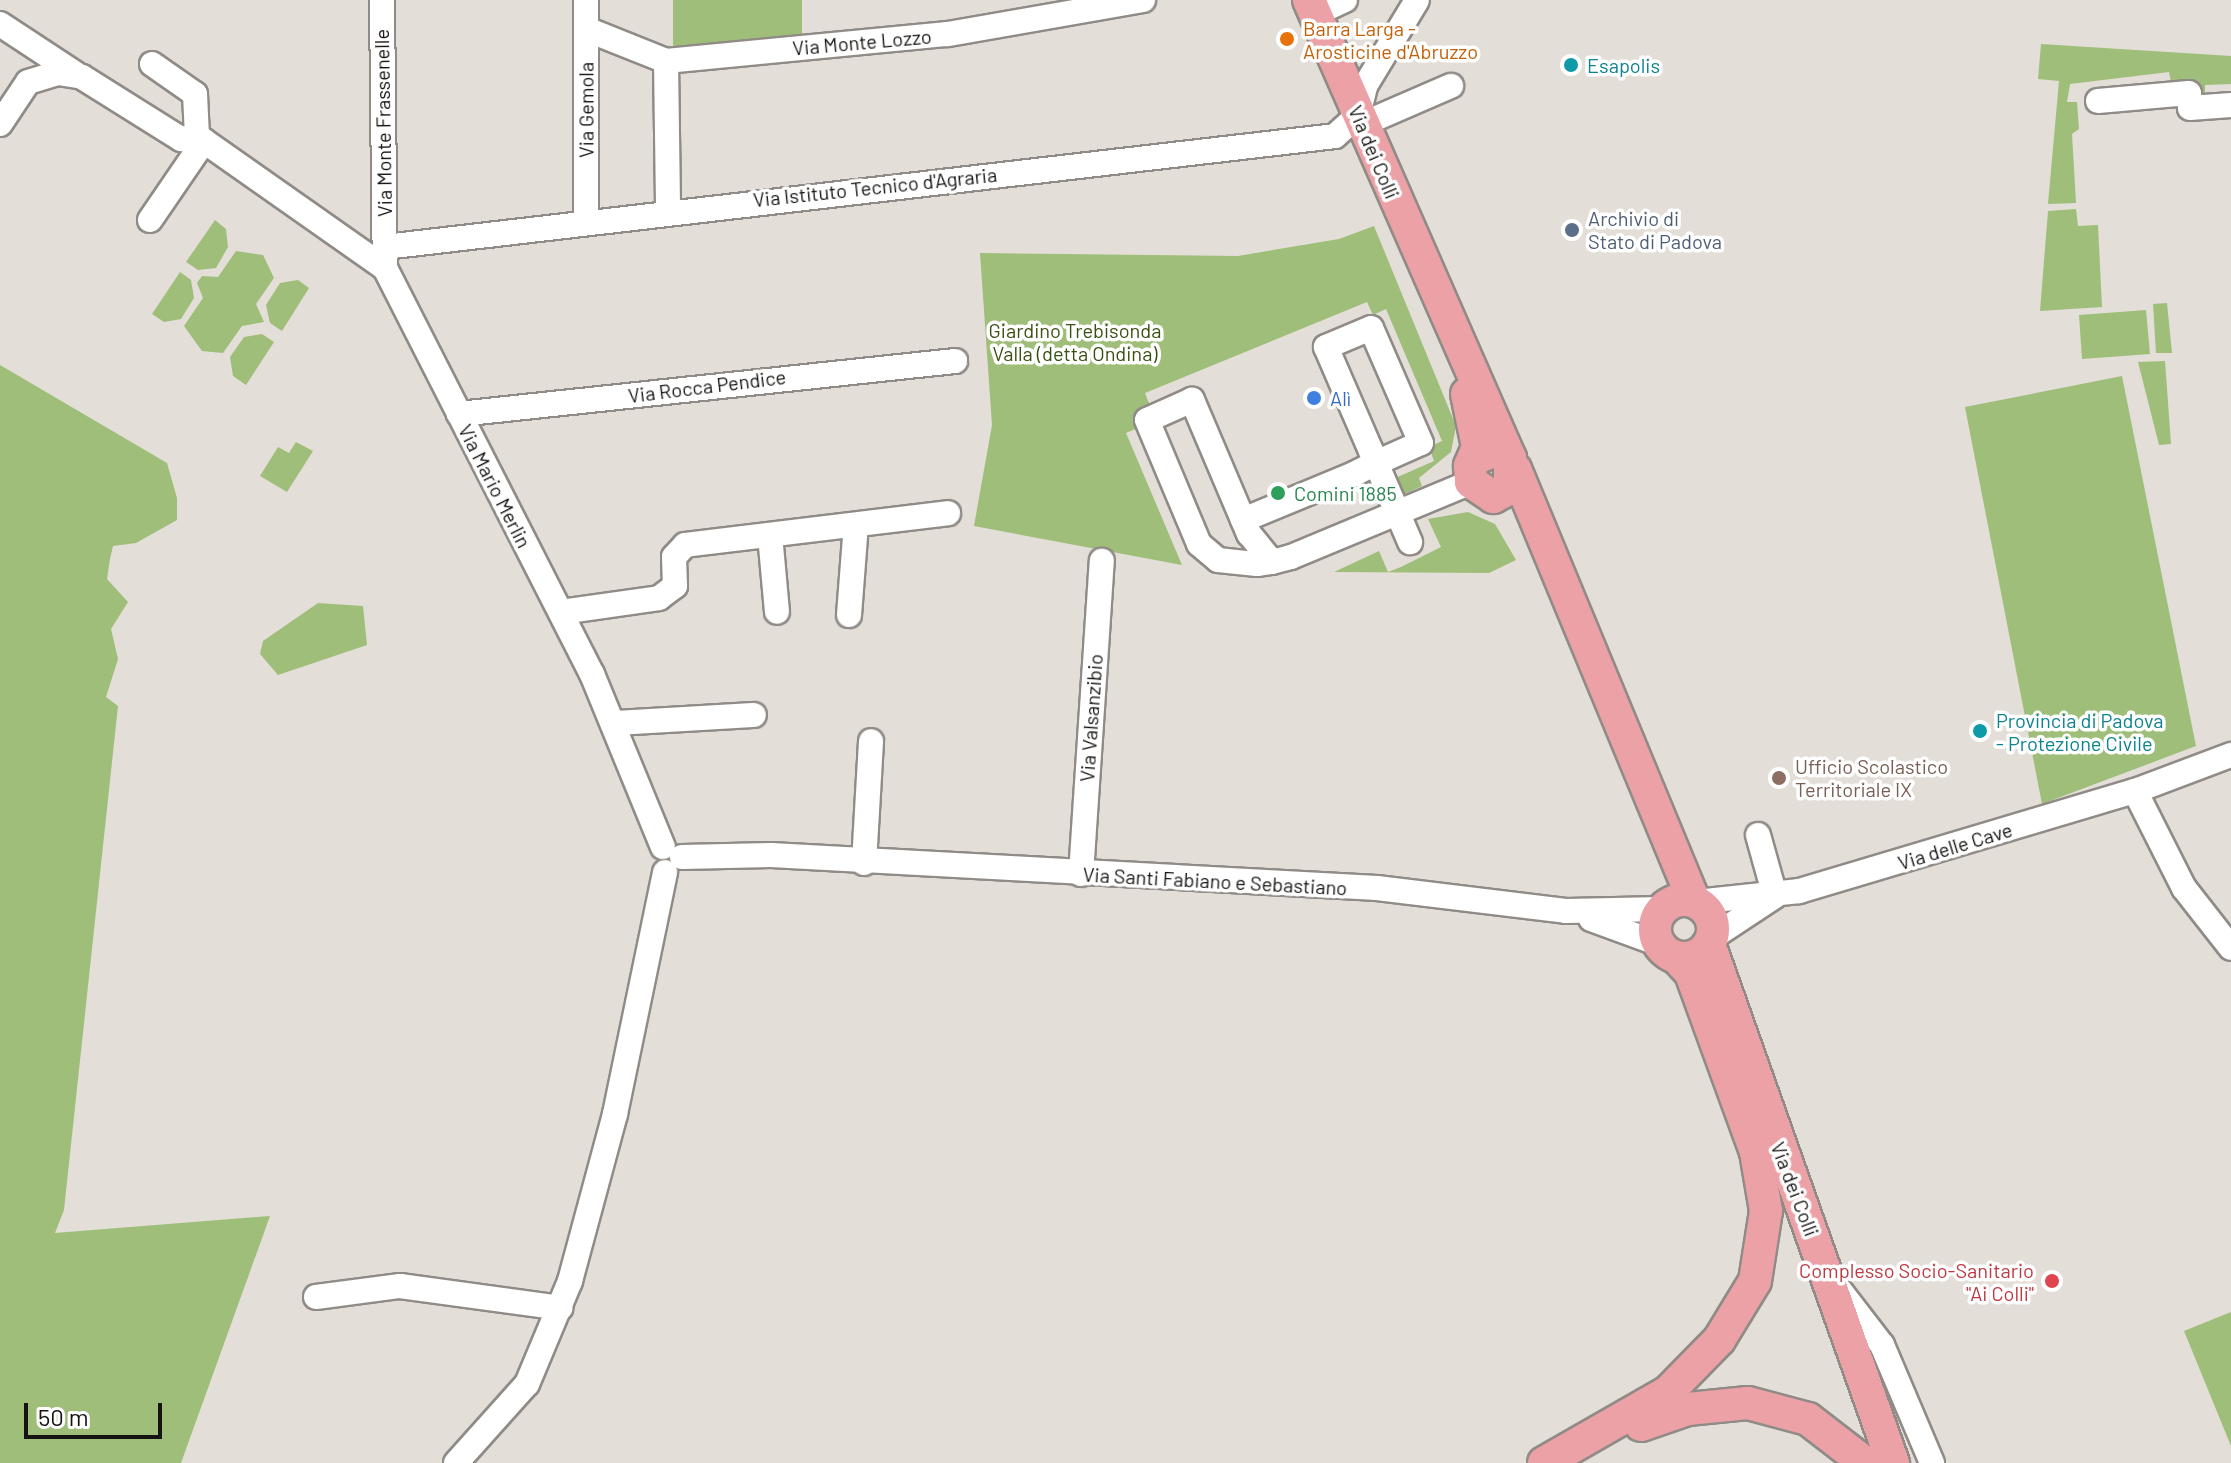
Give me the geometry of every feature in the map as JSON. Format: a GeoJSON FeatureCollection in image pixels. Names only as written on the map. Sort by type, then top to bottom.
{"type":"FeatureCollection","features":[{"type":"Feature","properties":{"kind":"main road","name":"Via dei Colli"},"geometry":{"type":"LineString","coordinates":[[1312,7],[1440,304],[1513,464],[1660,833],[1679,905],[1707,910],[1711,941],[1828,1277]]}},
{"type":"Feature","properties":{"kind":"main road","name":"Via dei Colli"},"geometry":{"type":"LineString","coordinates":[[1440,304],[1477,424],[1479,480],[1551,561]]}},
{"type":"Feature","properties":{"kind":"main road"},"geometry":{"type":"LineString","coordinates":[[1479,480],[1488,451],[1513,464]]}},
{"type":"Feature","properties":{"kind":"main road"},"geometry":{"type":"LineString","coordinates":[[1549,1461],[1668,1392],[1719,1340],[1755,1281],[1765,1245],[1762,1179],[1730,1082],[1691,973],[1668,951],[1655,922],[1679,905]]}},
{"type":"Feature","properties":{"kind":"main road"},"geometry":{"type":"LineString","coordinates":[[1668,951],[1696,956],[1711,941]]}},
{"type":"Feature","properties":{"kind":"main road"},"geometry":{"type":"LineString","coordinates":[[1828,1277],[1893,1463]]}},
{"type":"Feature","properties":{"kind":"main road"},"geometry":{"type":"LineString","coordinates":[[1549,1461],[1725,1402],[1808,1419],[1865,1463]]}},
{"type":"Feature","properties":{"kind":"street","name":"Via Monte Frassenelle"},"geometry":{"type":"LineString","coordinates":[[382,0],[385,258]]}},
{"type":"Feature","properties":{"kind":"street","name":"Via Gemola"},"geometry":{"type":"LineString","coordinates":[[586,0],[586,221]]}},
{"type":"Feature","properties":{"kind":"street","name":"Via Monte Lozzo"},"geometry":{"type":"LineString","coordinates":[[586,29],[666,61],[948,34],[1143,0]]}},
{"type":"Feature","properties":{"kind":"street"},"geometry":{"type":"LineString","coordinates":[[1312,7],[1345,0]]}},
{"type":"Feature","properties":{"kind":"street"},"geometry":{"type":"LineString","coordinates":[[1361,119],[1365,86],[1417,0]]}},
{"type":"Feature","properties":{"kind":"street"},"geometry":{"type":"LineString","coordinates":[[0,24],[181,139],[200,138],[385,258]]}},
{"type":"Feature","properties":{"kind":"street"},"geometry":{"type":"LineString","coordinates":[[666,61],[668,211]]}},
{"type":"Feature","properties":{"kind":"street"},"geometry":{"type":"LineString","coordinates":[[150,220],[200,138],[195,94],[152,64]]}},
{"type":"Feature","properties":{"kind":"street"},"geometry":{"type":"LineString","coordinates":[[0,124],[28,82],[58,73],[82,77]]}},
{"type":"Feature","properties":{"kind":"street","name":"Via Istituto Tecnico d'Agraria"},"geometry":{"type":"LineString","coordinates":[[385,258],[586,221],[1319,139],[1335,136],[1361,119],[1451,86]]}},
{"type":"Feature","properties":{"kind":"street"},"geometry":{"type":"LineString","coordinates":[[2098,101],[2189,93],[2190,108],[2231,105]]}},
{"type":"Feature","properties":{"kind":"street","name":"Via Mario Merlin"},"geometry":{"type":"LineString","coordinates":[[385,258],[459,414],[615,723],[670,859]]}},
{"type":"Feature","properties":{"kind":"street"},"geometry":{"type":"LineString","coordinates":[[1207,552],[1246,527],[1376,463],[1421,443],[1371,328],[1326,347],[1376,463],[1398,513],[1410,542]]}},
{"type":"Feature","properties":{"kind":"street","name":"Via Rocca Pendice"},"geometry":{"type":"LineString","coordinates":[[459,414],[955,361]]}},
{"type":"Feature","properties":{"kind":"street"},"geometry":{"type":"LineString","coordinates":[[1207,552],[1147,420],[1192,400],[1246,527],[1272,562]]}},
{"type":"Feature","properties":{"kind":"street"},"geometry":{"type":"LineString","coordinates":[[1207,552],[1272,562],[1479,480]]}},
{"type":"Feature","properties":{"kind":"street"},"geometry":{"type":"LineString","coordinates":[[561,612],[659,598],[675,586],[674,557],[685,545],[948,513]]}},
{"type":"Feature","properties":{"kind":"street"},"geometry":{"type":"LineString","coordinates":[[849,615],[856,525]]}},
{"type":"Feature","properties":{"kind":"street"},"geometry":{"type":"LineString","coordinates":[[770,535],[777,612]]}},
{"type":"Feature","properties":{"kind":"street","name":"Via Valsanzibio"},"geometry":{"type":"LineString","coordinates":[[1081,874],[1102,561]]}},
{"type":"Feature","properties":{"kind":"street"},"geometry":{"type":"LineString","coordinates":[[615,723],[754,715]]}},
{"type":"Feature","properties":{"kind":"street"},"geometry":{"type":"LineString","coordinates":[[864,863],[871,741]]}},
{"type":"Feature","properties":{"kind":"street","name":"Via delle Cave"},"geometry":{"type":"LineString","coordinates":[[1679,905],[1775,896],[2135,791],[2231,755]]}},
{"type":"Feature","properties":{"kind":"street"},"geometry":{"type":"LineString","coordinates":[[2135,791],[2184,888],[2231,948]]}},
{"type":"Feature","properties":{"kind":"street"},"geometry":{"type":"LineString","coordinates":[[1758,835],[1775,896]]}},
{"type":"Feature","properties":{"kind":"street"},"geometry":{"type":"LineString","coordinates":[[456,1463],[527,1384],[560,1308],[615,1114],[670,859]]}},
{"type":"Feature","properties":{"kind":"street","name":"Via Santi Fabiano e Sebastiano"},"geometry":{"type":"LineString","coordinates":[[670,859],[864,863],[1377,888],[1566,911],[1679,905]]}},
{"type":"Feature","properties":{"kind":"street","name":"Via delle Cave"},"geometry":{"type":"LineString","coordinates":[[1711,941],[1775,896]]}},
{"type":"Feature","properties":{"kind":"street","name":"Via Santi Fabiano e Sebastiano"},"geometry":{"type":"LineString","coordinates":[[1566,911],[1668,951]]}},
{"type":"Feature","properties":{"kind":"street","name":"Via dei Colli"},"geometry":{"type":"LineString","coordinates":[[1828,1277],[1882,1345],[1932,1463]]}},
{"type":"Feature","properties":{"kind":"street"},"geometry":{"type":"LineString","coordinates":[[316,1297],[400,1286],[560,1308]]}},
{"type":"Feature","properties":{"kind":"street"},"geometry":{"type":"LineString","coordinates":[[1881,1430],[1895,1410],[1914,1417]]}},
{"type":"Feature","properties":{"kind":"green space"},"geometry":{"type":"Polygon","coordinates":[[[673,0],[802,0],[802,36],[673,50],[673,0]]]}},
{"type":"Feature","properties":{"kind":"green space"},"geometry":{"type":"Polygon","coordinates":[[[2041,44],[2231,56],[2231,84],[2205,85],[2205,100],[2172,87],[2169,72],[2070,84],[2067,102],[2077,102],[2079,129],[2072,134],[2076,203],[2048,204],[2059,81],[2038,79],[2041,44]]]}},
{"type":"Feature","properties":{"kind":"green space"},"geometry":{"type":"Polygon","coordinates":[[[2076,209],[2078,226],[2098,225],[2102,307],[2040,311],[2048,211],[2076,209]]]}},
{"type":"Feature","properties":{"kind":"green space"},"geometry":{"type":"Polygon","coordinates":[[[215,220],[226,229],[228,247],[216,268],[198,270],[186,262],[215,220]]]}},
{"type":"Feature","properties":{"kind":"green space","name":"Giardino Trebisonda Valla (detta Ondina)"},"geometry":{"type":"Polygon","coordinates":[[[1374,226],[1456,426],[1451,452],[1419,478],[1422,486],[1400,496],[1393,479],[1434,461],[1429,447],[1442,441],[1386,309],[1373,315],[1367,302],[1145,393],[1150,406],[1140,427],[1126,433],[1182,565],[974,526],[992,425],[980,253],[1238,256],[1339,239],[1374,226]]]}},
{"type":"Feature","properties":{"kind":"green space"},"geometry":{"type":"Polygon","coordinates":[[[236,251],[263,255],[274,278],[256,304],[264,322],[242,326],[223,353],[202,351],[184,326],[203,298],[197,283],[202,276],[218,277],[236,251]]]}},
{"type":"Feature","properties":{"kind":"green space"},"geometry":{"type":"Polygon","coordinates":[[[180,272],[191,280],[194,298],[181,319],[164,322],[152,314],[180,272]]]}},
{"type":"Feature","properties":{"kind":"green space"},"geometry":{"type":"Polygon","coordinates":[[[298,280],[309,288],[282,331],[270,323],[266,305],[280,283],[298,280]]]}},
{"type":"Feature","properties":{"kind":"green space"},"geometry":{"type":"Polygon","coordinates":[[[2167,303],[2172,353],[2156,353],[2153,304],[2167,303]]]}},
{"type":"Feature","properties":{"kind":"green space"},"geometry":{"type":"Polygon","coordinates":[[[2146,310],[2150,354],[2082,359],[2079,315],[2146,310]]]}},
{"type":"Feature","properties":{"kind":"green space"},"geometry":{"type":"Polygon","coordinates":[[[262,334],[274,342],[246,385],[233,376],[230,357],[244,337],[262,334]]]}},
{"type":"Feature","properties":{"kind":"green space"},"geometry":{"type":"Polygon","coordinates":[[[2165,361],[2171,444],[2159,445],[2138,362],[2165,361]]]}},
{"type":"Feature","properties":{"kind":"green space"},"geometry":{"type":"Polygon","coordinates":[[[0,365],[167,463],[177,498],[177,520],[136,543],[113,546],[110,559],[107,579],[128,602],[111,629],[118,659],[106,697],[118,706],[64,1210],[55,1233],[270,1216],[181,1463],[0,1463],[0,365]]]}},
{"type":"Feature","properties":{"kind":"green space"},"geometry":{"type":"Polygon","coordinates":[[[2122,376],[2196,746],[2042,804],[1965,407],[2122,376]]]}},
{"type":"Feature","properties":{"kind":"green space"},"geometry":{"type":"Polygon","coordinates":[[[296,442],[313,451],[287,492],[260,476],[278,447],[289,453],[296,442]]]}},
{"type":"Feature","properties":{"kind":"green space"},"geometry":{"type":"Polygon","coordinates":[[[1468,512],[1495,524],[1516,560],[1489,573],[1334,572],[1379,551],[1388,572],[1401,567],[1441,547],[1428,519],[1468,512]]]}},
{"type":"Feature","properties":{"kind":"green space"},"geometry":{"type":"Polygon","coordinates":[[[318,603],[363,606],[367,645],[278,675],[260,654],[263,641],[318,603]]]}},
{"type":"Feature","properties":{"kind":"green space"},"geometry":{"type":"Polygon","coordinates":[[[2231,1312],[2231,1446],[2184,1331],[2231,1312]]]}},
{"type":"Feature","properties":{"kind":"place","name":"Barra Larga - Arosticine d'Abruzzo"},"geometry":{"type":"Point","coordinates":[1287,39]}},
{"type":"Feature","properties":{"kind":"place","name":"Esapolis"},"geometry":{"type":"Point","coordinates":[1571,65]}},
{"type":"Feature","properties":{"kind":"place","name":"Archivio di Stato di Padova"},"geometry":{"type":"Point","coordinates":[1572,230]}},
{"type":"Feature","properties":{"kind":"place","name":"Alì"},"geometry":{"type":"Point","coordinates":[1314,398]}},
{"type":"Feature","properties":{"kind":"place","name":"Comini 1885"},"geometry":{"type":"Point","coordinates":[1278,493]}},
{"type":"Feature","properties":{"kind":"place","name":"Provincia di Padova - Protezione Civile"},"geometry":{"type":"Point","coordinates":[1980,731]}},
{"type":"Feature","properties":{"kind":"place","name":"Ufficio Scolastico Territoriale IX"},"geometry":{"type":"Point","coordinates":[1779,778]}},
{"type":"Feature","properties":{"kind":"place","name":"Complesso Socio-Sanitario \"Ai Colli\""},"geometry":{"type":"Point","coordinates":[2052,1281]}}]}
